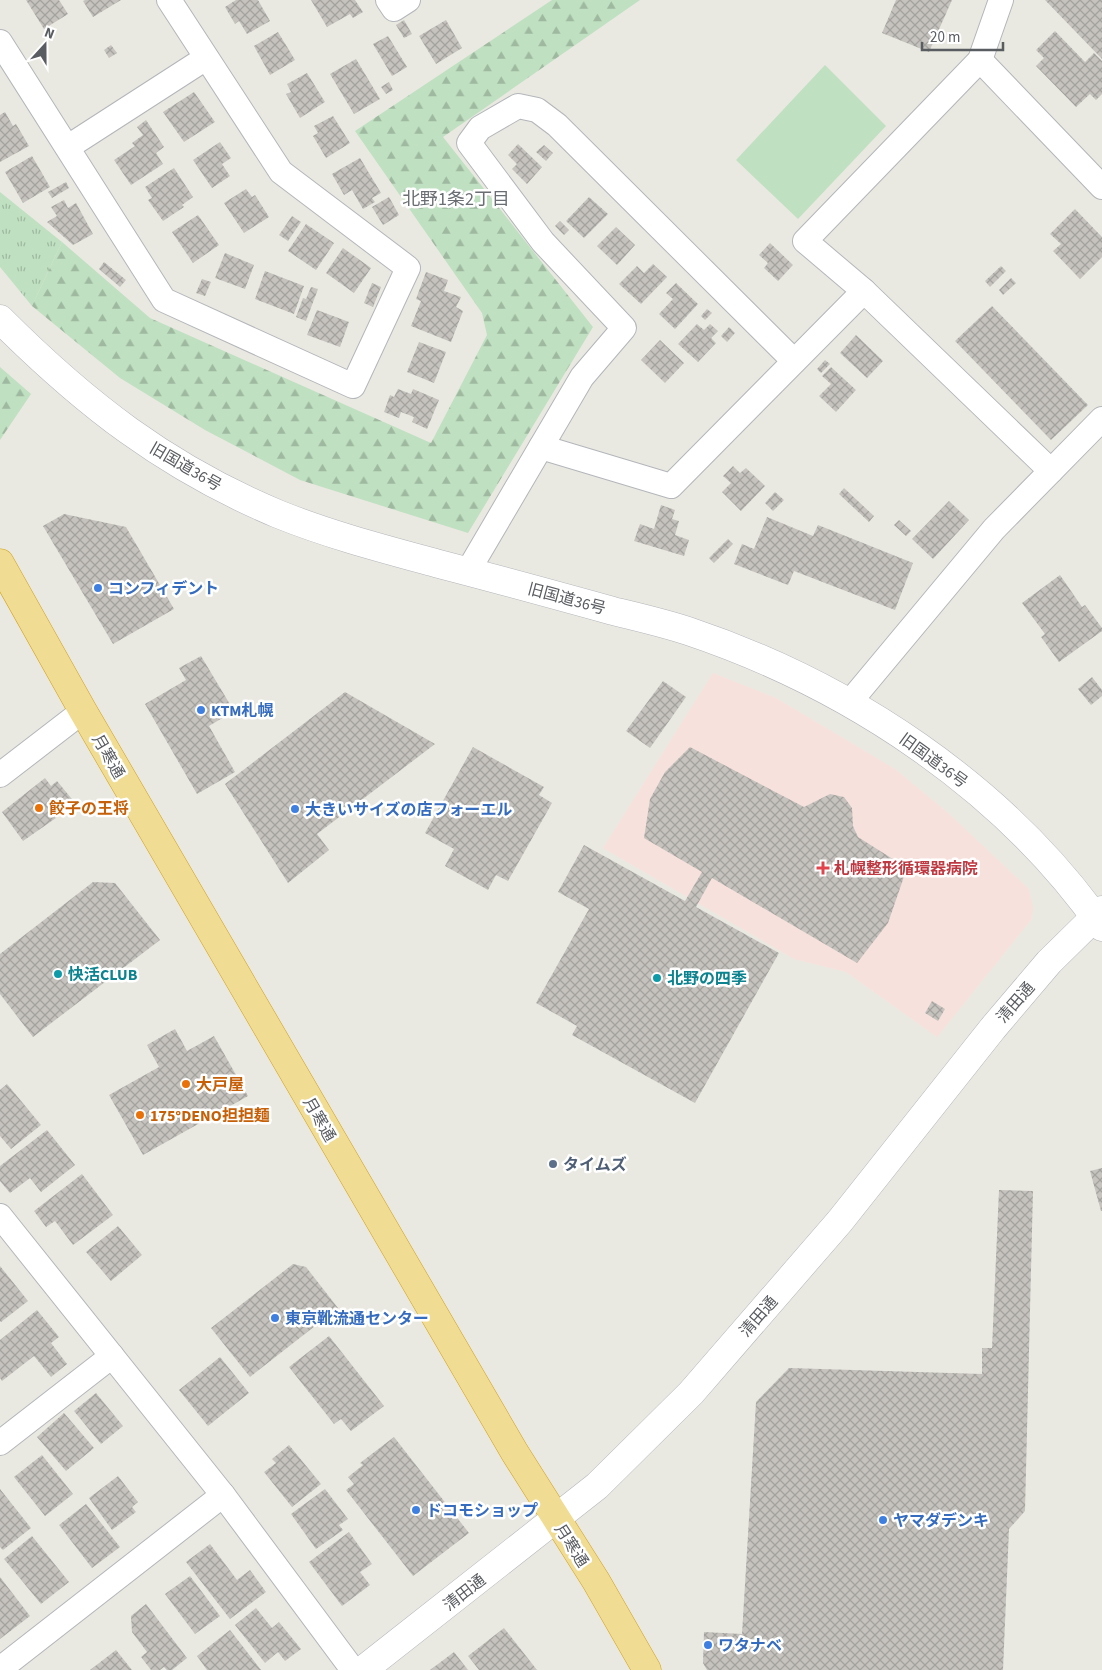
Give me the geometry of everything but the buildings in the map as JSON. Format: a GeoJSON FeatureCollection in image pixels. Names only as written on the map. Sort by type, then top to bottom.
{"type":"FeatureCollection","features":[{"type":"Feature","properties":{"kind":"highway","name":"月寒通"},"geometry":{"type":"LineString","coordinates":[[0,563],[514,1453],[555,1520],[596,1581],[648,1670]]}},
{"type":"Feature","properties":{"kind":"street"},"geometry":{"type":"LineString","coordinates":[[0,42],[164,300],[353,386],[408,268],[281,172],[169,0]]}},
{"type":"Feature","properties":{"kind":"street"},"geometry":{"type":"LineString","coordinates":[[388,0],[394,10],[408,0]]}},
{"type":"Feature","properties":{"kind":"street"},"geometry":{"type":"LineString","coordinates":[[1001,0],[980,60],[805,241],[864,291],[1051,471]]}},
{"type":"Feature","properties":{"kind":"street"},"geometry":{"type":"LineString","coordinates":[[68,147],[206,58]]}},
{"type":"Feature","properties":{"kind":"street"},"geometry":{"type":"LineString","coordinates":[[980,60],[1102,187]]}},
{"type":"Feature","properties":{"kind":"street"},"geometry":{"type":"LineString","coordinates":[[468,571],[582,377],[624,328],[543,242],[469,143],[480,128],[518,106],[537,110],[557,124],[794,361]]}},
{"type":"Feature","properties":{"kind":"street"},"geometry":{"type":"LineString","coordinates":[[542,448],[671,486],[864,291]]}},
{"type":"Feature","properties":{"kind":"street","name":"旧国道36号"},"geometry":{"type":"LineString","coordinates":[[0,319],[58,376],[88,402],[124,428],[195,473],[278,514],[327,532],[686,630],[776,666],[849,703],[905,738],[980,794],[1060,872],[1100,918]]}},
{"type":"Feature","properties":{"kind":"street"},"geometry":{"type":"LineString","coordinates":[[849,703],[994,529],[1102,419]]}},
{"type":"Feature","properties":{"kind":"street"},"geometry":{"type":"LineString","coordinates":[[0,775],[84,711]]}},
{"type":"Feature","properties":{"kind":"street","name":"清田通"},"geometry":{"type":"LineString","coordinates":[[363,1670],[597,1486],[691,1393],[840,1221],[993,1028],[1049,962],[1100,918]]}},
{"type":"Feature","properties":{"kind":"street"},"geometry":{"type":"LineString","coordinates":[[0,1216],[223,1495],[352,1670]]}},
{"type":"Feature","properties":{"kind":"street"},"geometry":{"type":"LineString","coordinates":[[0,1443],[112,1356]]}},
{"type":"Feature","properties":{"kind":"street"},"geometry":{"type":"LineString","coordinates":[[0,1669],[223,1495]]}},
{"type":"Feature","properties":{"kind":"shaded area","name":"札幌整形循環器病院"},"geometry":{"type":"Polygon","coordinates":[[[713,673],[776,698],[895,769],[947,812],[1029,889],[1033,908],[1031,920],[937,1037],[846,972],[794,959],[603,848],[713,673]]]}},
{"type":"Feature","properties":{"kind":"green space"},"geometry":{"type":"Polygon","coordinates":[[[552,0],[640,0],[443,137],[593,327],[468,533],[300,480],[205,430],[120,378],[32,306],[62,242],[150,318],[431,443],[487,335],[482,313],[355,131],[552,0]]]}},
{"type":"Feature","properties":{"kind":"green space"},"geometry":{"type":"Polygon","coordinates":[[[825,65],[886,126],[798,219],[736,160],[825,65]]]}},
{"type":"Feature","properties":{"kind":"green space"},"geometry":{"type":"Polygon","coordinates":[[[0,192],[62,242],[32,306],[0,267],[0,192]]]}},
{"type":"Feature","properties":{"kind":"green space"},"geometry":{"type":"Polygon","coordinates":[[[0,367],[31,394],[0,440],[0,367]]]}},
{"type":"Feature","properties":{"kind":"place","name":"コンフィデント"},"geometry":{"type":"Point","coordinates":[98,588]}},
{"type":"Feature","properties":{"kind":"place","name":"KTM札幌"},"geometry":{"type":"Point","coordinates":[201,710]}},
{"type":"Feature","properties":{"kind":"place","name":"餃子の王将"},"geometry":{"type":"Point","coordinates":[39,808]}},
{"type":"Feature","properties":{"kind":"place","name":"大きいサイズの店フォーエル"},"geometry":{"type":"Point","coordinates":[295,809]}},
{"type":"Feature","properties":{"kind":"place","name":"札幌整形循環器病院"},"geometry":{"type":"Point","coordinates":[823,868]}},
{"type":"Feature","properties":{"kind":"place","name":"快活CLUB"},"geometry":{"type":"Point","coordinates":[58,974]}},
{"type":"Feature","properties":{"kind":"place","name":"北野の四季"},"geometry":{"type":"Point","coordinates":[657,978]}},
{"type":"Feature","properties":{"kind":"place","name":"大戸屋"},"geometry":{"type":"Point","coordinates":[186,1084]}},
{"type":"Feature","properties":{"kind":"place","name":"175°DENO担担麺"},"geometry":{"type":"Point","coordinates":[140,1115]}},
{"type":"Feature","properties":{"kind":"place","name":"タイムズ"},"geometry":{"type":"Point","coordinates":[553,1164]}},
{"type":"Feature","properties":{"kind":"place","name":"東京靴流通センター"},"geometry":{"type":"Point","coordinates":[275,1318]}},
{"type":"Feature","properties":{"kind":"place","name":"ドコモショップ"},"geometry":{"type":"Point","coordinates":[416,1510]}},
{"type":"Feature","properties":{"kind":"place","name":"ヤマダデンキ"},"geometry":{"type":"Point","coordinates":[883,1520]}},
{"type":"Feature","properties":{"kind":"place","name":"ワタナベ"},"geometry":{"type":"Point","coordinates":[708,1645]}},
{"type":"Feature","properties":{"kind":"district","name":"北野1条2丁目"},"geometry":{"type":"Point","coordinates":[456,199]}}]}
